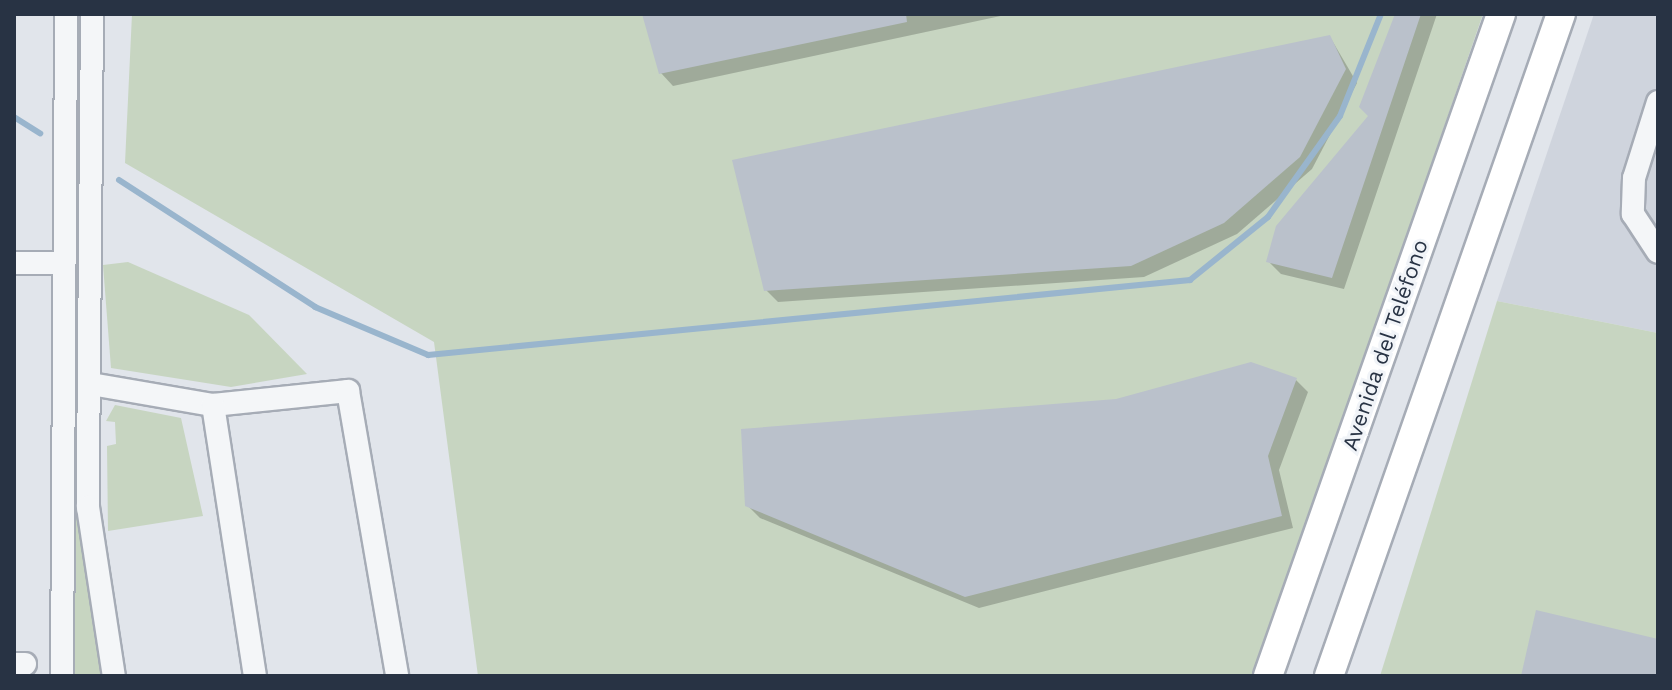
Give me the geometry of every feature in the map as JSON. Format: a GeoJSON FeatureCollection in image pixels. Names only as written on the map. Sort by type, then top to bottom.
{"type":"FeatureCollection","features":[{"type":"Feature","properties":{"kind":"main road","name":"Avenida del Teléfono"},"geometry":{"type":"LineString","coordinates":[[1268,676],[1501,14]]}},
{"type":"Feature","properties":{"kind":"main road"},"geometry":{"type":"LineString","coordinates":[[1329,676],[1561,14]]}},
{"type":"Feature","properties":{"kind":"street"},"geometry":{"type":"LineString","coordinates":[[62,676],[61,395],[66,14]]}},
{"type":"Feature","properties":{"kind":"street"},"geometry":{"type":"LineString","coordinates":[[92,14],[89,530],[114,676]]}},
{"type":"Feature","properties":{"kind":"street"},"geometry":{"type":"LineString","coordinates":[[1658,102],[1634,178],[1633,214],[1658,252]]}},
{"type":"Feature","properties":{"kind":"street"},"geometry":{"type":"LineString","coordinates":[[65,218],[93,219]]}},
{"type":"Feature","properties":{"kind":"street"},"geometry":{"type":"LineString","coordinates":[[14,263],[64,263]]}},
{"type":"Feature","properties":{"kind":"street"},"geometry":{"type":"LineString","coordinates":[[61,395],[91,390],[213,405],[337,389],[355,401],[397,676]]}},
{"type":"Feature","properties":{"kind":"street"},"geometry":{"type":"LineString","coordinates":[[213,405],[255,676]]}},
{"type":"Feature","properties":{"kind":"shaded area"},"geometry":{"type":"Polygon","coordinates":[[[1594,14],[1658,14],[1658,333],[1497,301],[1594,14]]]}},
{"type":"Feature","properties":{"kind":"green space"},"geometry":{"type":"Polygon","coordinates":[[[132,14],[1483,14],[1255,676],[478,676],[434,342],[125,163],[132,14]]]}},
{"type":"Feature","properties":{"kind":"green space"},"geometry":{"type":"Polygon","coordinates":[[[128,262],[249,315],[307,374],[231,387],[111,368],[103,265],[128,262]]]}},
{"type":"Feature","properties":{"kind":"green space"},"geometry":{"type":"Polygon","coordinates":[[[1497,301],[1658,333],[1658,676],[1380,676],[1497,301]]]}},
{"type":"Feature","properties":{"kind":"green space"},"geometry":{"type":"Polygon","coordinates":[[[82,405],[104,676],[69,676],[68,406],[82,405]]]}},
{"type":"Feature","properties":{"kind":"green space"},"geometry":{"type":"Polygon","coordinates":[[[115,405],[181,418],[203,516],[108,531],[107,446],[116,444],[115,422],[106,421],[115,405]]]}},
{"type":"Feature","properties":{"kind":"building"},"geometry":{"type":"Polygon","coordinates":[[[642,14],[906,14],[907,22],[659,74],[642,14]]]}},
{"type":"Feature","properties":{"kind":"building"},"geometry":{"type":"Polygon","coordinates":[[[1395,14],[1421,14],[1332,278],[1266,262],[1276,226],[1368,116],[1359,107],[1395,14]]]}},
{"type":"Feature","properties":{"kind":"building"},"geometry":{"type":"Polygon","coordinates":[[[1330,35],[1346,69],[1300,157],[1224,223],[1131,266],[764,291],[732,160],[1330,35]]]}},
{"type":"Feature","properties":{"kind":"building"},"geometry":{"type":"Polygon","coordinates":[[[1251,362],[1297,378],[1268,456],[1282,516],[965,597],[745,506],[741,429],[1116,399],[1251,362]]]}},
{"type":"Feature","properties":{"kind":"building"},"geometry":{"type":"Polygon","coordinates":[[[1536,610],[1658,639],[1658,676],[1521,676],[1536,610]]]}},
{"type":"Feature","properties":{"kind":"waterway"},"geometry":{"type":"LineString","coordinates":[[119,180],[315,307],[428,355],[1190,280],[1268,217],[1340,116],[1381,14]]}},
{"type":"Feature","properties":{"kind":"waterway"},"geometry":{"type":"LineString","coordinates":[[14,117],[40,133]]}}]}
